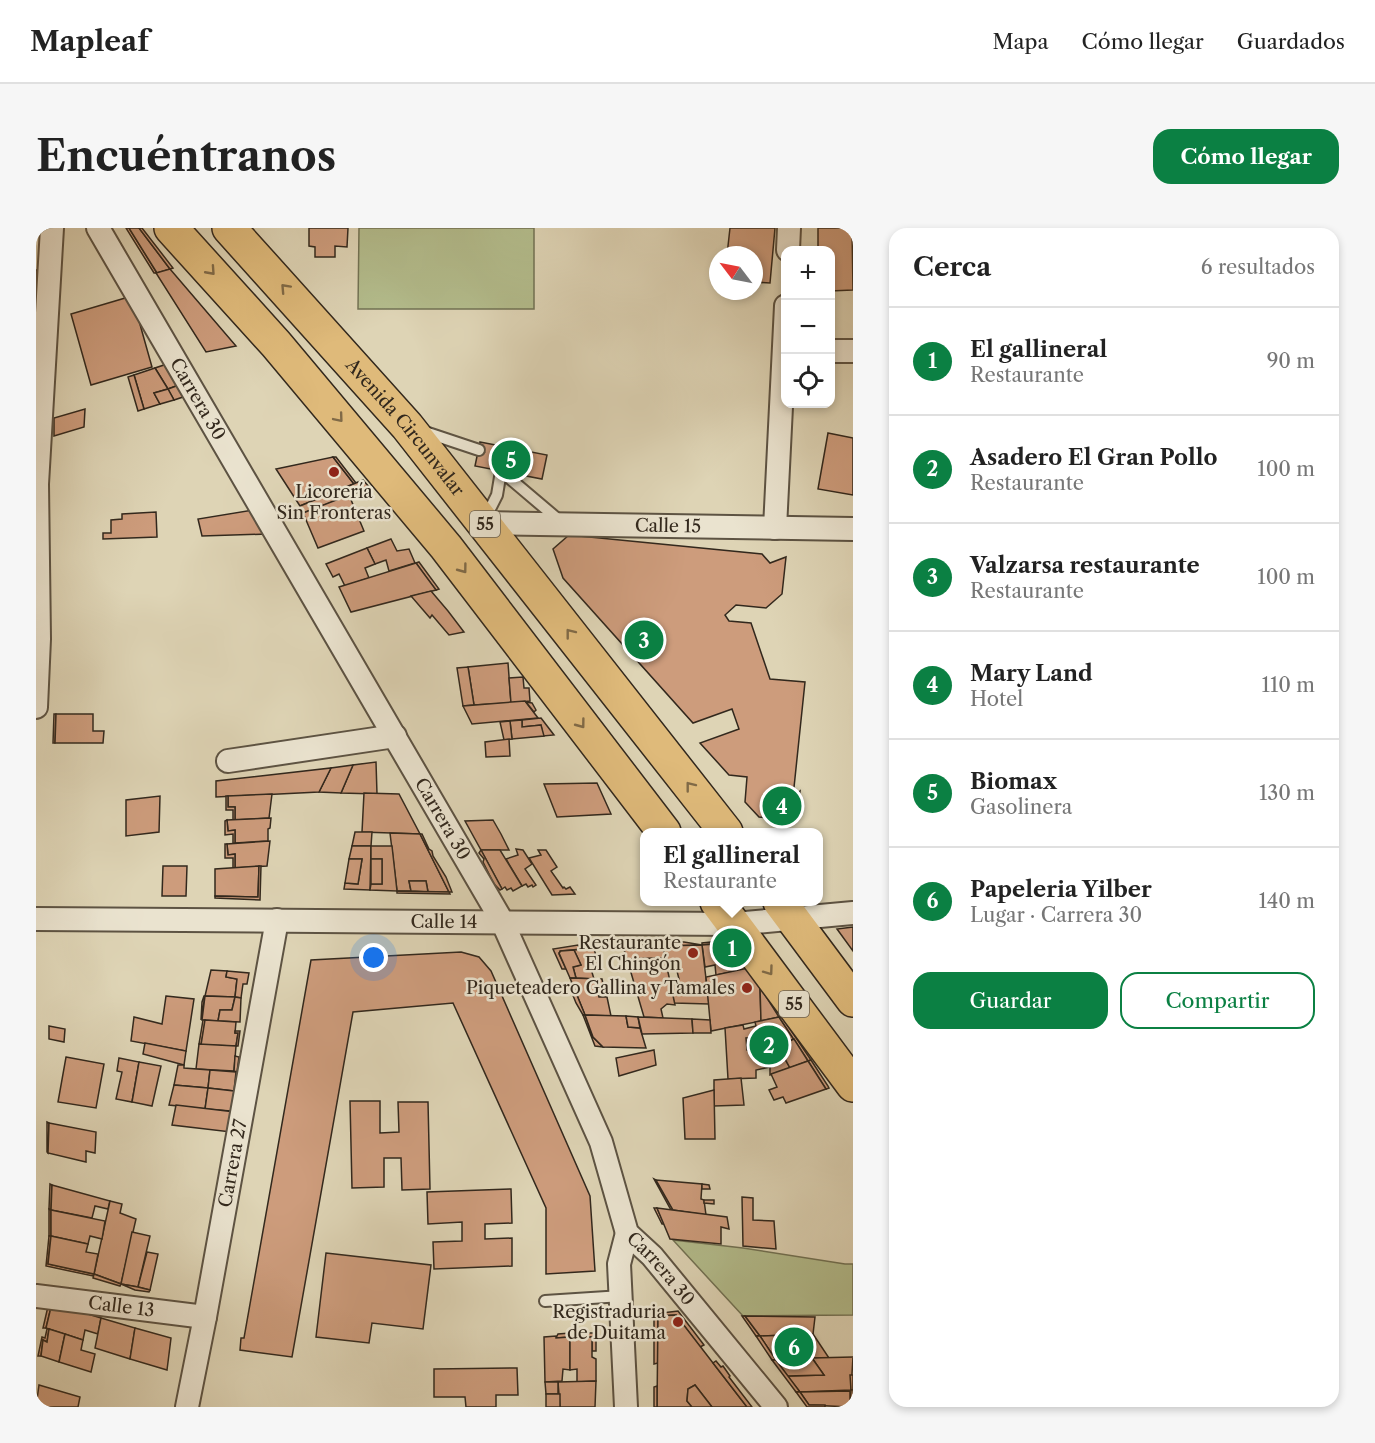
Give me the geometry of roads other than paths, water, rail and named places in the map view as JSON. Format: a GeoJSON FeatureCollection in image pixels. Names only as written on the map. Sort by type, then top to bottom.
{"type":"FeatureCollection","features":[{"type":"Feature","properties":{"kind":"highway","name":"55"},"geometry":{"type":"LineString","coordinates":[[171,228],[276,344],[446,547],[661,828]]}},
{"type":"Feature","properties":{"kind":"highway","name":"Avenida Circunvalar"},"geometry":{"type":"LineString","coordinates":[[229,228],[407,426],[723,828]]}},
{"type":"Feature","properties":{"kind":"highway"},"geometry":{"type":"LineString","coordinates":[[276,344],[309,315]]}},
{"type":"Feature","properties":{"kind":"highway"},"geometry":{"type":"LineString","coordinates":[[786,910],[853,1000]]}},
{"type":"Feature","properties":{"kind":"highway","name":"55"},"geometry":{"type":"LineString","coordinates":[[726,913],[853,1085]]}},
{"type":"Feature","properties":{"kind":"street"},"geometry":{"type":"LineString","coordinates":[[36,706],[37,484],[52,228]]}},
{"type":"Feature","properties":{"kind":"street","name":"Carrera 30"},"geometry":{"type":"LineString","coordinates":[[98,228],[502,921],[601,1142],[627,1233],[652,1256],[776,1407]]}},
{"type":"Feature","properties":{"kind":"street"},"geometry":{"type":"LineString","coordinates":[[788,246],[789,228]]}},
{"type":"Feature","properties":{"kind":"street"},"geometry":{"type":"LineString","coordinates":[[835,351],[853,351]]}},
{"type":"Feature","properties":{"kind":"street"},"geometry":{"type":"LineString","coordinates":[[775,528],[784,354]]}},
{"type":"Feature","properties":{"kind":"street","name":"Calle 15"},"geometry":{"type":"LineString","coordinates":[[484,523],[853,529]]}},
{"type":"Feature","properties":{"kind":"street"},"geometry":{"type":"LineString","coordinates":[[228,761],[395,736]]}},
{"type":"Feature","properties":{"kind":"street","name":"Calle 14"},"geometry":{"type":"LineString","coordinates":[[36,919],[502,921],[786,910],[853,913]]}},
{"type":"Feature","properties":{"kind":"street","name":"Carrera 27"},"geometry":{"type":"LineString","coordinates":[[187,1407],[206,1317],[277,920]]}},
{"type":"Feature","properties":{"kind":"street"},"geometry":{"type":"LineString","coordinates":[[626,1407],[619,1264],[627,1233]]}},
{"type":"Feature","properties":{"kind":"street","name":"Calle 13"},"geometry":{"type":"LineString","coordinates":[[36,1296],[206,1317]]}},
{"type":"Feature","properties":{"kind":"lane"},"geometry":{"type":"LineString","coordinates":[[407,426],[479,450]]}},
{"type":"Feature","properties":{"kind":"lane"},"geometry":{"type":"LineString","coordinates":[[484,523],[497,495],[501,471],[563,524]]}},
{"type":"Feature","properties":{"kind":"lane"},"geometry":{"type":"LineString","coordinates":[[545,1301],[622,1296]]}},
{"type":"Feature","properties":{"kind":"place","name":"Biomax"},"geometry":{"type":"Point","coordinates":[511,460]}},
{"type":"Feature","properties":{"kind":"place","name":"Licorería Sin Fronteras"},"geometry":{"type":"Point","coordinates":[334,472]}},
{"type":"Feature","properties":{"kind":"place","name":"Valzarsa restaurante"},"geometry":{"type":"Point","coordinates":[644,640]}},
{"type":"Feature","properties":{"kind":"place","name":"Mary Land"},"geometry":{"type":"Point","coordinates":[782,806]}},
{"type":"Feature","properties":{"kind":"place","name":"El gallineral"},"geometry":{"type":"Point","coordinates":[732,948]}},
{"type":"Feature","properties":{"kind":"place","name":"Restaurante El Chingón"},"geometry":{"type":"Point","coordinates":[693,953]}},
{"type":"Feature","properties":{"kind":"place","name":"Piqueteadero Gallina y Tamales"},"geometry":{"type":"Point","coordinates":[747,988]}},
{"type":"Feature","properties":{"kind":"place","name":"Asadero El Gran Pollo"},"geometry":{"type":"Point","coordinates":[769,1045]}},
{"type":"Feature","properties":{"kind":"place","name":"Registraduria de Duitama"},"geometry":{"type":"Point","coordinates":[678,1322]}},
{"type":"Feature","properties":{"kind":"place","name":"Papeleria Yilber"},"geometry":{"type":"Point","coordinates":[794,1347]}}]}
